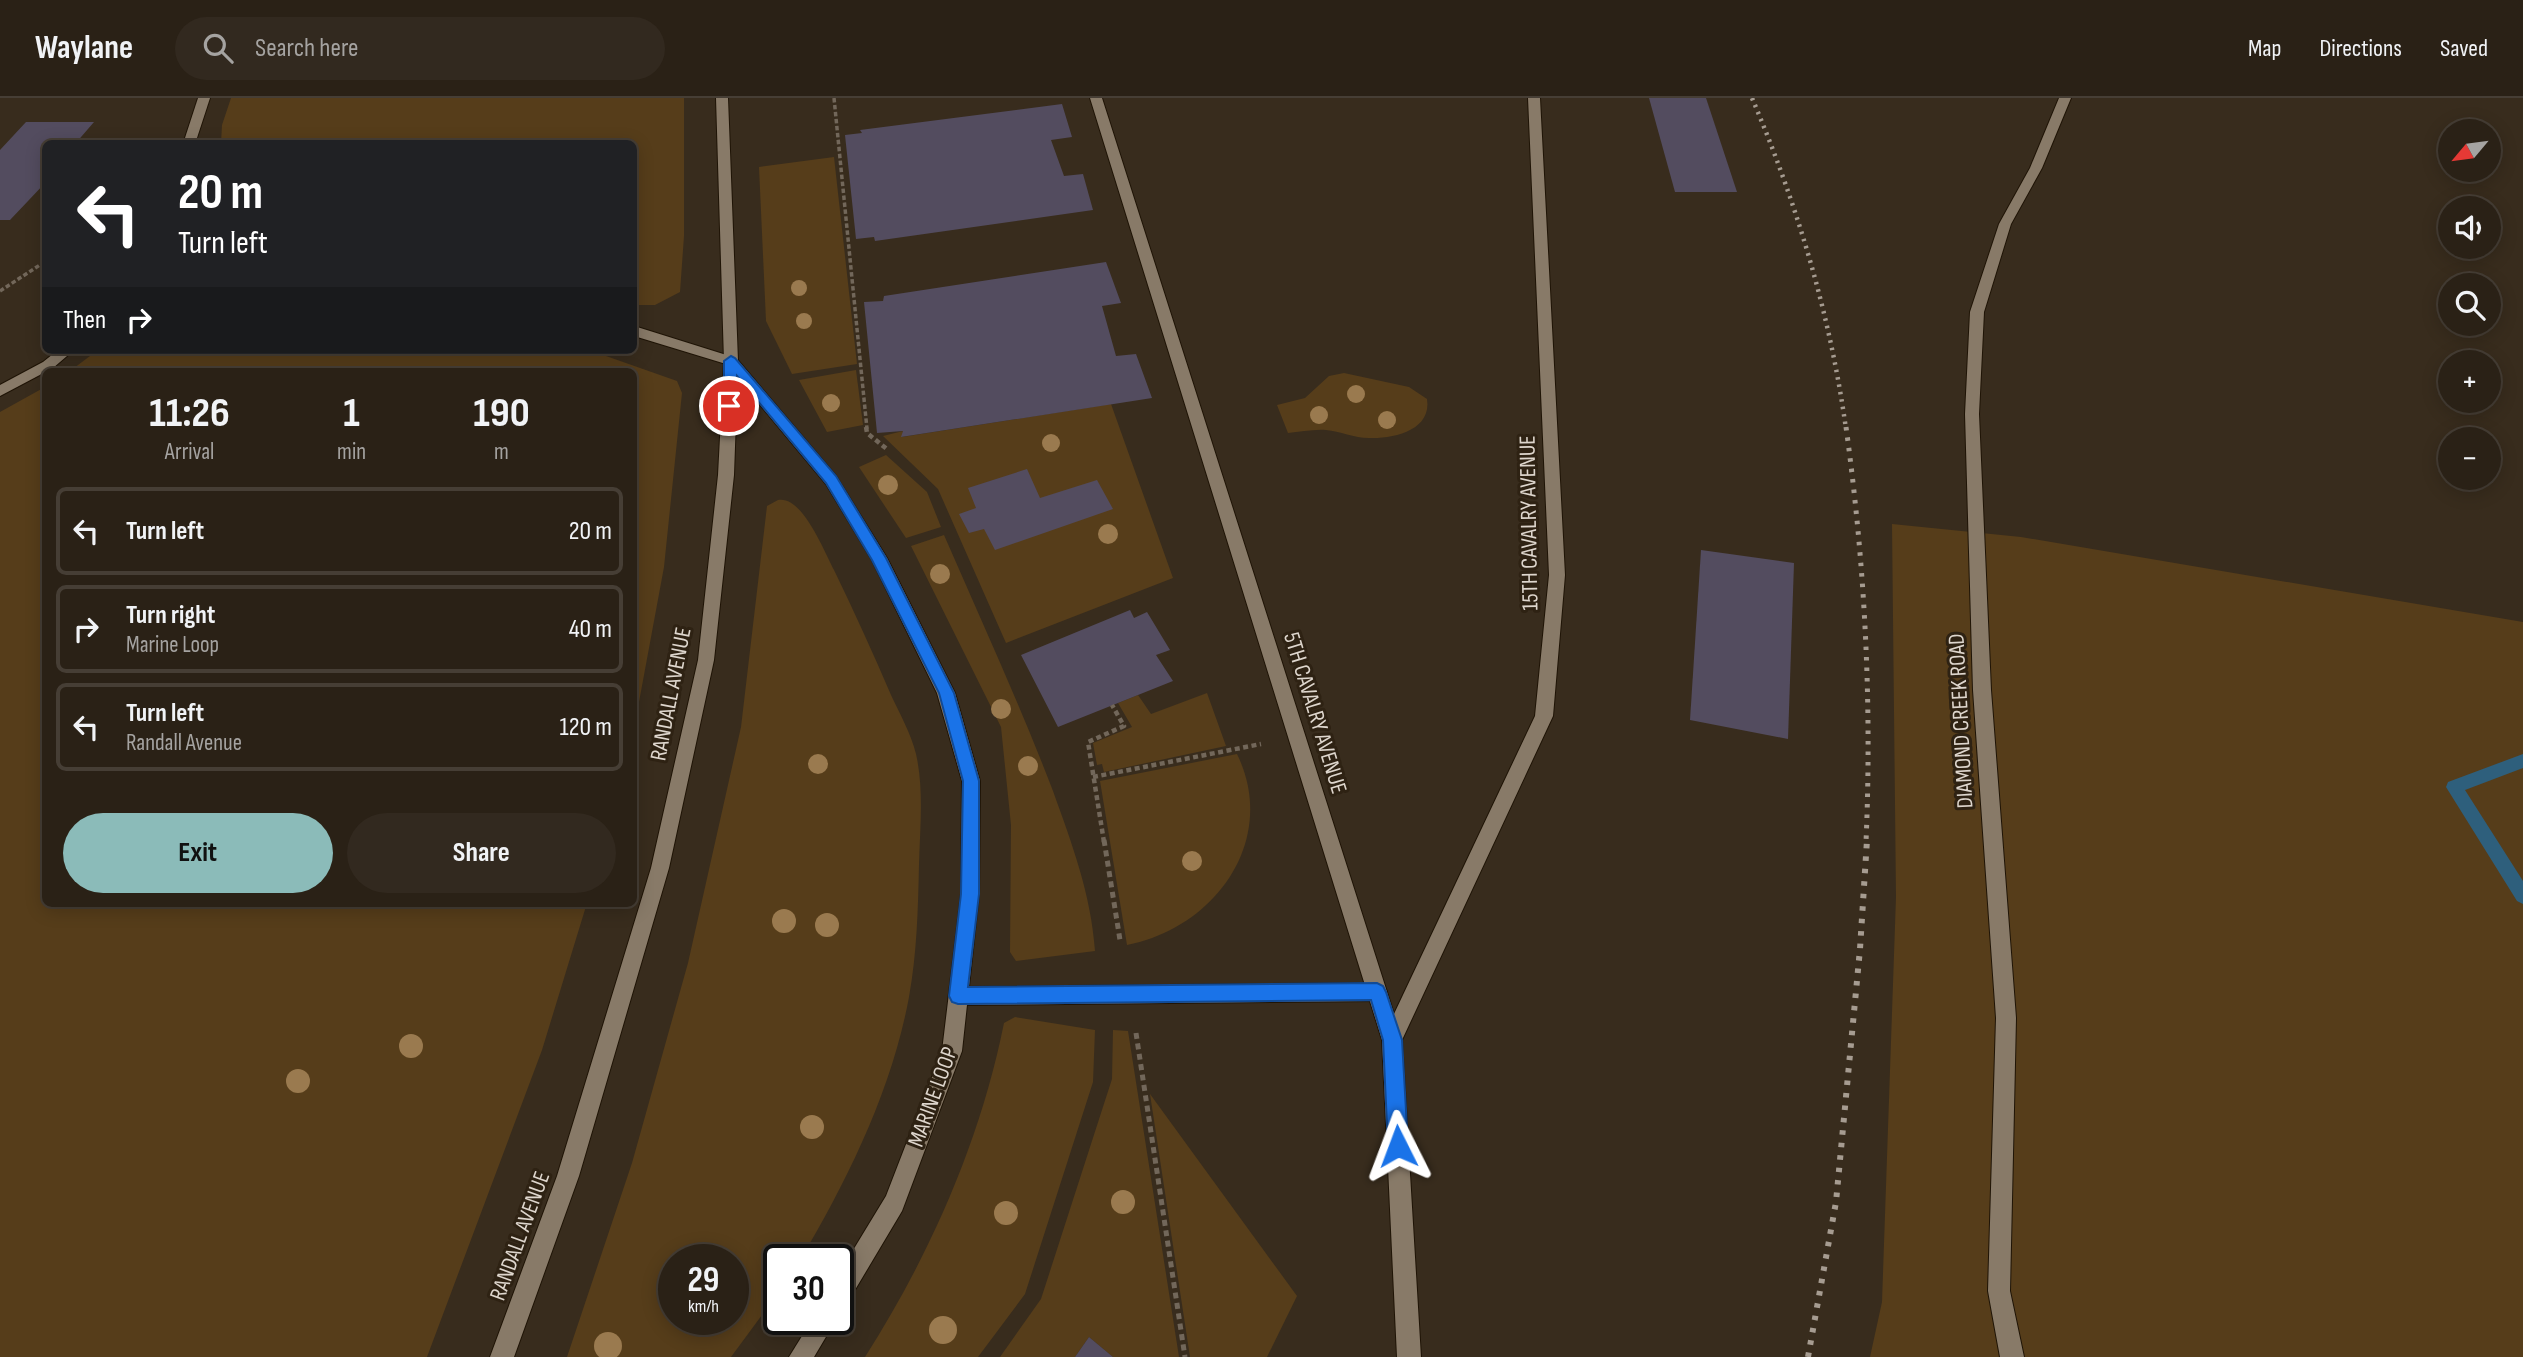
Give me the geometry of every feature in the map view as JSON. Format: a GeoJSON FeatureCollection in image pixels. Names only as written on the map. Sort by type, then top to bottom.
{"type":"FeatureCollection","features":[{"type":"Feature","properties":{"kind":"street"},"geometry":{"type":"LineString","coordinates":[[190,140],[204,98]]}},
{"type":"Feature","properties":{"kind":"street","name":"RANDALL AVENUE"},"geometry":{"type":"LineString","coordinates":[[502,1357],[568,1175],[660,867],[706,660],[726,475],[731,361],[722,98]]}},
{"type":"Feature","properties":{"kind":"street","name":"5TH CAVALRY AVENUE"},"geometry":{"type":"LineString","coordinates":[[1096,98],[1392,1040],[1409,1357]]}},
{"type":"Feature","properties":{"kind":"street","name":"15TH CAVALRY AVENUE"},"geometry":{"type":"LineString","coordinates":[[1392,1040],[1544,716],[1557,575],[1534,98]]}},
{"type":"Feature","properties":{"kind":"street","name":"DIAMOND CREEK ROAD"},"geometry":{"type":"LineString","coordinates":[[2012,1357],[1999,1291],[2006,1018],[1982,690],[1972,414],[1977,312],[2005,224],[2036,168],[2065,98]]}},
{"type":"Feature","properties":{"kind":"street"},"geometry":{"type":"LineString","coordinates":[[637,332],[731,361]]}},
{"type":"Feature","properties":{"kind":"street"},"geometry":{"type":"LineString","coordinates":[[42,368],[62,354]]}},
{"type":"Feature","properties":{"kind":"street","name":"MARINE LOOP"},"geometry":{"type":"LineString","coordinates":[[731,361],[831,480],[878,558],[946,693],[971,781],[970,894],[952,1051],[894,1203],[854,1270]]}},
{"type":"Feature","properties":{"kind":"street"},"geometry":{"type":"LineString","coordinates":[[0,391],[42,368]]}},
{"type":"Feature","properties":{"kind":"street"},"geometry":{"type":"LineString","coordinates":[[958,996],[1377,992]]}},
{"type":"Feature","properties":{"kind":"street"},"geometry":{"type":"LineString","coordinates":[[801,1357],[815,1335]]}},
{"type":"Feature","properties":{"kind":"path"},"geometry":{"type":"LineString","coordinates":[[834,98],[867,433],[888,450]]}},
{"type":"Feature","properties":{"kind":"path"},"geometry":{"type":"LineString","coordinates":[[0,291],[42,264]]}},
{"type":"Feature","properties":{"kind":"path"},"geometry":{"type":"LineString","coordinates":[[1112,705],[1124,726],[1088,742],[1120,940]]}},
{"type":"Feature","properties":{"kind":"path"},"geometry":{"type":"LineString","coordinates":[[1093,778],[1297,737]]}},
{"type":"Feature","properties":{"kind":"path"},"geometry":{"type":"LineString","coordinates":[[1135,1028],[1185,1357]]}},
{"type":"Feature","properties":{"kind":"shaded area"},"geometry":{"type":"Polygon","coordinates":[[[231,98],[684,98],[684,236],[680,292],[655,305],[637,305],[637,140],[221,140],[222,125],[231,98]]]}},
{"type":"Feature","properties":{"kind":"shaded area"},"geometry":{"type":"Polygon","coordinates":[[[834,157],[857,364],[792,374],[766,321],[759,167],[834,157]]]}},
{"type":"Feature","properties":{"kind":"shaded area"},"geometry":{"type":"Polygon","coordinates":[[[93,354],[600,354],[677,381],[682,393],[664,567],[637,713],[637,368],[74,368],[93,354]]]}},
{"type":"Feature","properties":{"kind":"shaded area"},"geometry":{"type":"Polygon","coordinates":[[[856,370],[863,425],[827,432],[799,380],[856,370]]]}},
{"type":"Feature","properties":{"kind":"shaded area"},"geometry":{"type":"Polygon","coordinates":[[[1344,373],[1409,387],[1427,399],[1424,418],[1409,430],[1389,437],[1358,437],[1326,430],[1288,433],[1277,405],[1305,398],[1329,376],[1344,373]]]}},
{"type":"Feature","properties":{"kind":"shaded area"},"geometry":{"type":"Polygon","coordinates":[[[42,389],[42,907],[586,907],[542,1050],[427,1357],[0,1357],[0,412],[42,389]]]}},
{"type":"Feature","properties":{"kind":"shaded area"},"geometry":{"type":"Polygon","coordinates":[[[1111,404],[1173,578],[1006,643],[938,489],[883,436],[903,431],[902,437],[1111,404]]]}},
{"type":"Feature","properties":{"kind":"shaded area"},"geometry":{"type":"Polygon","coordinates":[[[886,455],[927,492],[941,527],[906,538],[859,467],[886,455]]]}},
{"type":"Feature","properties":{"kind":"shaded area"},"geometry":{"type":"Polygon","coordinates":[[[778,500],[787,501],[804,515],[824,550],[916,754],[921,809],[918,915],[912,980],[892,1066],[851,1166],[809,1244],[763,1244],[763,1314],[749,1333],[749,1244],[658,1244],[658,1335],[747,1335],[731,1357],[567,1357],[632,1163],[688,963],[741,727],[767,506],[778,500]]]}},
{"type":"Feature","properties":{"kind":"shaded area"},"geometry":{"type":"Polygon","coordinates":[[[1892,524],[2021,537],[2523,622],[2523,1357],[1870,1357],[1882,1302],[1896,897],[1892,524]]]}},
{"type":"Feature","properties":{"kind":"shaded area"},"geometry":{"type":"Polygon","coordinates":[[[944,535],[1053,791],[1085,889],[1095,951],[1016,961],[1010,952],[1011,825],[1001,727],[911,546],[944,535]]]}},
{"type":"Feature","properties":{"kind":"shaded area"},"geometry":{"type":"Polygon","coordinates":[[[1207,693],[1226,746],[1104,772],[1102,764],[1097,765],[1093,743],[1132,727],[1118,703],[1138,695],[1151,714],[1207,693]]]}},
{"type":"Feature","properties":{"kind":"shaded area"},"geometry":{"type":"Polygon","coordinates":[[[1237,754],[1248,786],[1250,818],[1244,848],[1231,875],[1212,900],[1187,920],[1159,935],[1127,945],[1100,781],[1237,754]]]}},
{"type":"Feature","properties":{"kind":"shaded area"},"geometry":{"type":"Polygon","coordinates":[[[1015,1017],[1095,1030],[1093,1082],[1025,1294],[978,1357],[865,1357],[911,1279],[950,1196],[981,1111],[1004,1023],[1015,1017]]]}},
{"type":"Feature","properties":{"kind":"shaded area"},"geometry":{"type":"Polygon","coordinates":[[[1113,1030],[1128,1031],[1179,1357],[1113,1357],[1089,1337],[1075,1357],[1000,1357],[1041,1299],[1112,1079],[1113,1030]]]}},
{"type":"Feature","properties":{"kind":"shaded area"},"geometry":{"type":"Polygon","coordinates":[[[1150,1094],[1297,1296],[1267,1357],[1190,1357],[1150,1094]]]}},
{"type":"Feature","properties":{"kind":"building"},"geometry":{"type":"Polygon","coordinates":[[[1649,98],[1706,98],[1737,192],[1675,192],[1649,98]]]}},
{"type":"Feature","properties":{"kind":"building"},"geometry":{"type":"Polygon","coordinates":[[[1062,104],[1072,137],[1051,140],[1064,176],[1083,174],[1093,210],[875,241],[874,237],[856,239],[845,135],[862,133],[860,130],[1062,104]]]}},
{"type":"Feature","properties":{"kind":"building"},"geometry":{"type":"Polygon","coordinates":[[[26,122],[94,122],[78,140],[42,140],[42,186],[10,220],[0,220],[0,150],[26,122]]]}},
{"type":"Feature","properties":{"kind":"building"},"geometry":{"type":"Polygon","coordinates":[[[1106,262],[1121,303],[1102,306],[1116,356],[1136,354],[1152,398],[901,437],[903,431],[877,433],[864,302],[883,301],[884,296],[1106,262]]]}},
{"type":"Feature","properties":{"kind":"building"},"geometry":{"type":"Polygon","coordinates":[[[1027,469],[1040,498],[1097,480],[1113,509],[995,550],[984,529],[969,533],[959,514],[976,508],[968,488],[1027,469]]]}},
{"type":"Feature","properties":{"kind":"building"},"geometry":{"type":"Polygon","coordinates":[[[1701,550],[1794,563],[1788,739],[1690,720],[1701,550]]]}},
{"type":"Feature","properties":{"kind":"building"},"geometry":{"type":"Polygon","coordinates":[[[1130,610],[1134,618],[1147,612],[1170,650],[1156,655],[1173,681],[1058,727],[1021,655],[1130,610]]]}},
{"type":"Feature","properties":{"kind":"building"},"geometry":{"type":"Polygon","coordinates":[[[1089,1337],[1113,1357],[1075,1357],[1089,1337]]]}},
{"type":"Feature","properties":{"kind":"waterway"},"geometry":{"type":"LineString","coordinates":[[2523,761],[2454,787],[2523,896]]}},
{"type":"Feature","properties":{"kind":"railway"},"geometry":{"type":"LineString","coordinates":[[1752,98],[1783,178],[1810,260],[1831,344],[1846,429]]}},
{"type":"Feature","properties":{"kind":"railway"},"geometry":{"type":"LineString","coordinates":[[1846,427],[1858,531],[1865,634],[1868,738],[1866,842]]}},
{"type":"Feature","properties":{"kind":"railway"},"geometry":{"type":"LineString","coordinates":[[1808,1357],[1836,1202],[1860,949],[1867,840]]}},
{"type":"Feature","properties":{"kind":"route"},"geometry":{"type":"LineString","coordinates":[[729,406],[731,361],[831,480],[878,558],[946,693],[971,781],[970,894],[958,996],[1377,992],[1392,1040],[1398,1146]]}}]}
